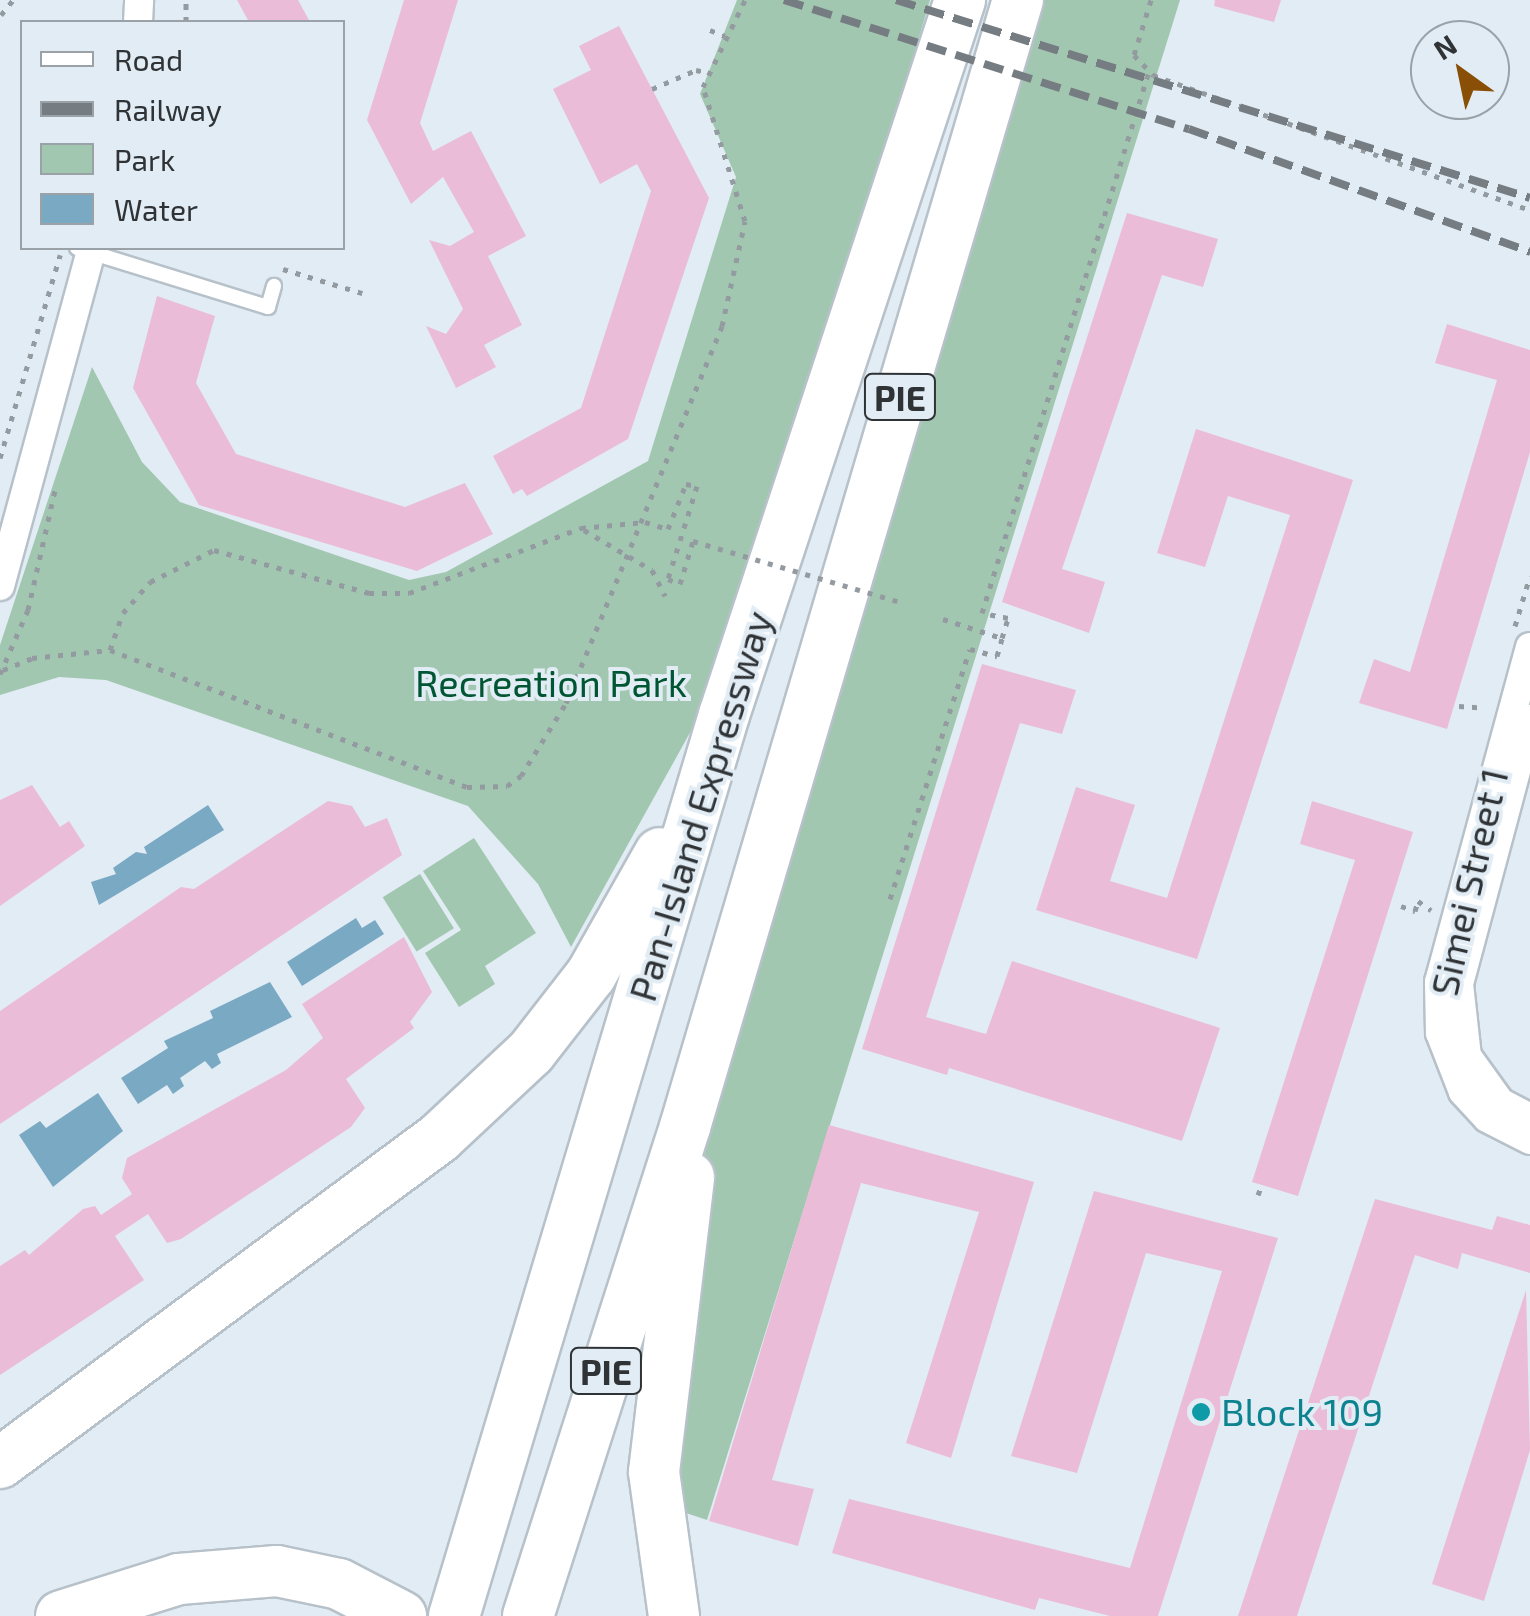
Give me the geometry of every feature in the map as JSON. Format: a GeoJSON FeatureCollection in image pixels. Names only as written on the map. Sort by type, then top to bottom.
{"type":"FeatureCollection","features":[{"type":"Feature","properties":{"kind":"highway","name":"Pan-Island Expressway"},"geometry":{"type":"LineString","coordinates":[[454,1616],[724,714],[960,0]]}},
{"type":"Feature","properties":{"kind":"highway","name":"Pan-Island Expressway"},"geometry":{"type":"LineString","coordinates":[[528,1616],[684,1127],[1018,0]]}},
{"type":"Feature","properties":{"kind":"highway"},"geometry":{"type":"LineString","coordinates":[[0,1462],[439,1138],[531,1052],[637,901],[724,714]]}},
{"type":"Feature","properties":{"kind":"highway"},"geometry":{"type":"LineString","coordinates":[[674,1616],[654,1472],[688,1208],[684,1127]]}},
{"type":"Feature","properties":{"kind":"highway"},"geometry":{"type":"LineString","coordinates":[[61,1616],[210,1574],[277,1571],[339,1584],[401,1616]]}},
{"type":"Feature","properties":{"kind":"street"},"geometry":{"type":"LineString","coordinates":[[0,519],[83,250]]}},
{"type":"Feature","properties":{"kind":"street"},"geometry":{"type":"LineString","coordinates":[[0,586],[83,250]]}},
{"type":"Feature","properties":{"kind":"street","name":"Simei Street 1"},"geometry":{"type":"LineString","coordinates":[[1530,648],[1439,982],[1440,1033],[1463,1092],[1487,1118],[1530,1140]]}},
{"type":"Feature","properties":{"kind":"street","name":"Simei Street 1"},"geometry":{"type":"LineString","coordinates":[[1530,719],[1459,984],[1467,1056],[1500,1102],[1530,1118]]}},
{"type":"Feature","properties":{"kind":"lane"},"geometry":{"type":"LineString","coordinates":[[86,250],[268,307],[274,286]]}},
{"type":"Feature","properties":{"kind":"path"},"geometry":{"type":"LineString","coordinates":[[1,15],[13,0]]}},
{"type":"Feature","properties":{"kind":"path"},"geometry":{"type":"LineString","coordinates":[[3,670],[110,650],[467,787],[507,786],[546,742],[631,554],[722,326],[745,220],[704,96],[724,36],[744,0]]}},
{"type":"Feature","properties":{"kind":"path"},"geometry":{"type":"LineString","coordinates":[[1151,0],[1134,54],[1149,70],[1530,210]]}},
{"type":"Feature","properties":{"kind":"path"},"geometry":{"type":"LineString","coordinates":[[710,30],[724,36]]}},
{"type":"Feature","properties":{"kind":"path"},"geometry":{"type":"LineString","coordinates":[[652,88],[696,70],[710,73]]}},
{"type":"Feature","properties":{"kind":"path"},"geometry":{"type":"LineString","coordinates":[[890,899],[970,648],[997,656],[1008,618],[982,612],[1149,70]]}},
{"type":"Feature","properties":{"kind":"path"},"geometry":{"type":"LineString","coordinates":[[0,458],[61,250]]}},
{"type":"Feature","properties":{"kind":"path"},"geometry":{"type":"LineString","coordinates":[[280,268],[362,293]]}},
{"type":"Feature","properties":{"kind":"path"},"geometry":{"type":"LineString","coordinates":[[110,650],[123,613],[150,582],[214,550],[369,593],[410,593],[581,528],[644,522],[668,529],[686,484],[696,486],[668,579],[680,584],[693,540],[903,603]]}},
{"type":"Feature","properties":{"kind":"path"},"geometry":{"type":"LineString","coordinates":[[581,528],[631,554],[665,596]]}},
{"type":"Feature","properties":{"kind":"path"},"geometry":{"type":"LineString","coordinates":[[943,619],[1002,638]]}},
{"type":"Feature","properties":{"kind":"path"},"geometry":{"type":"LineString","coordinates":[[1459,706],[1485,705],[1487,716]]}},
{"type":"Feature","properties":{"kind":"path"},"geometry":{"type":"LineString","coordinates":[[1401,906],[1415,912],[1418,901],[1430,904],[1432,918]]}},
{"type":"Feature","properties":{"kind":"path"},"geometry":{"type":"LineString","coordinates":[[1258,1195],[1260,1187]]}},
{"type":"Feature","properties":{"kind":"green space","name":"Recreation Park"},"geometry":{"type":"Polygon","coordinates":[[[737,0],[930,0],[742,639],[571,947],[538,884],[468,806],[106,680],[59,677],[0,695],[0,645],[92,367],[142,462],[180,502],[409,580],[446,572],[648,461],[736,177],[700,94],[737,0]]]}},
{"type":"Feature","properties":{"kind":"green space"},"geometry":{"type":"Polygon","coordinates":[[[1025,0],[1180,0],[707,1520],[674,1509],[690,1166],[1025,0]]]}},
{"type":"Feature","properties":{"kind":"green space"},"geometry":{"type":"Polygon","coordinates":[[[474,838],[536,933],[485,966],[495,984],[459,1007],[425,953],[461,930],[423,871],[474,838]]]}},
{"type":"Feature","properties":{"kind":"green space"},"geometry":{"type":"Polygon","coordinates":[[[420,874],[454,928],[417,952],[383,897],[420,874]]]}},
{"type":"Feature","properties":{"kind":"water"},"geometry":{"type":"Polygon","coordinates":[[[208,805],[224,830],[99,905],[91,882],[116,874],[113,868],[136,852],[147,854],[144,847],[208,805]]]}},
{"type":"Feature","properties":{"kind":"water"},"geometry":{"type":"Polygon","coordinates":[[[356,918],[362,928],[375,920],[384,934],[302,986],[287,962],[356,918]]]}},
{"type":"Feature","properties":{"kind":"water"},"geometry":{"type":"Polygon","coordinates":[[[270,982],[292,1017],[217,1054],[221,1063],[212,1069],[205,1061],[180,1078],[184,1086],[173,1094],[167,1085],[138,1104],[121,1078],[168,1048],[164,1041],[213,1018],[210,1011],[270,982]]]}},
{"type":"Feature","properties":{"kind":"water"},"geometry":{"type":"Polygon","coordinates":[[[98,1093],[123,1131],[53,1187],[19,1135],[40,1121],[46,1128],[98,1093]]]}},
{"type":"Feature","properties":{"kind":"building"},"geometry":{"type":"Polygon","coordinates":[[[237,0],[298,0],[309,20],[248,20],[237,0]]]}},
{"type":"Feature","properties":{"kind":"building"},"geometry":{"type":"Polygon","coordinates":[[[404,0],[458,0],[420,123],[433,151],[471,131],[526,236],[488,256],[522,325],[484,345],[496,367],[456,388],[426,326],[446,334],[463,309],[429,240],[450,246],[474,232],[443,177],[411,204],[367,120],[404,0]]]}},
{"type":"Feature","properties":{"kind":"building"},"geometry":{"type":"Polygon","coordinates":[[[1215,0],[1281,0],[1274,22],[1214,6],[1215,0]]]}},
{"type":"Feature","properties":{"kind":"building"},"geometry":{"type":"Polygon","coordinates":[[[619,26],[709,198],[628,439],[527,496],[522,489],[513,494],[493,456],[581,408],[651,191],[637,164],[600,184],[553,89],[591,70],[579,46],[619,26]]]}},
{"type":"Feature","properties":{"kind":"building"},"geometry":{"type":"Polygon","coordinates":[[[1127,213],[1218,239],[1203,287],[1162,275],[1062,569],[1105,582],[1089,633],[1002,602],[1127,213]]]}},
{"type":"Feature","properties":{"kind":"building"},"geometry":{"type":"Polygon","coordinates":[[[157,296],[215,316],[196,383],[236,454],[405,507],[465,483],[493,534],[417,571],[199,505],[133,388],[157,296]]]}},
{"type":"Feature","properties":{"kind":"building"},"geometry":{"type":"Polygon","coordinates":[[[1447,324],[1530,350],[1530,452],[1447,729],[1359,703],[1374,659],[1410,672],[1497,380],[1435,363],[1447,324]]]}},
{"type":"Feature","properties":{"kind":"building"},"geometry":{"type":"Polygon","coordinates":[[[1196,429],[1353,480],[1197,959],[1036,910],[1076,787],[1135,805],[1110,881],[1167,898],[1290,515],[1228,496],[1205,567],[1157,553],[1196,429]]]}},
{"type":"Feature","properties":{"kind":"building"},"geometry":{"type":"Polygon","coordinates":[[[982,664],[1076,690],[1062,734],[1020,723],[926,1017],[986,1034],[1012,961],[1220,1028],[1182,1141],[949,1068],[947,1075],[862,1049],[982,664]]]}},
{"type":"Feature","properties":{"kind":"building"},"geometry":{"type":"Polygon","coordinates":[[[32,785],[60,827],[69,821],[85,846],[0,906],[0,800],[32,785]]]}},
{"type":"Feature","properties":{"kind":"building"},"geometry":{"type":"Polygon","coordinates":[[[328,801],[352,806],[365,827],[387,818],[402,855],[0,1124],[0,1011],[181,887],[194,889],[328,801]]]}},
{"type":"Feature","properties":{"kind":"building"},"geometry":{"type":"Polygon","coordinates":[[[1312,801],[1413,832],[1298,1196],[1252,1182],[1355,860],[1300,844],[1312,801]]]}},
{"type":"Feature","properties":{"kind":"building"},"geometry":{"type":"Polygon","coordinates":[[[404,937],[432,992],[410,1022],[414,1028],[346,1079],[365,1108],[351,1127],[181,1239],[167,1243],[148,1214],[115,1236],[144,1280],[0,1375],[0,1266],[25,1250],[29,1255],[83,1209],[95,1206],[101,1215],[132,1194],[122,1178],[127,1158],[286,1070],[323,1038],[302,1004],[404,937]]]}},
{"type":"Feature","properties":{"kind":"building"},"geometry":{"type":"Polygon","coordinates":[[[829,1125],[1034,1182],[951,1458],[906,1443],[979,1212],[861,1183],[772,1480],[814,1489],[798,1546],[709,1521],[829,1125]]]}},
{"type":"Feature","properties":{"kind":"building"},"geometry":{"type":"Polygon","coordinates":[[[1094,1191],[1278,1238],[1158,1616],[1110,1616],[1039,1598],[1035,1610],[832,1553],[849,1499],[1130,1568],[1222,1271],[1146,1253],[1077,1473],[1011,1456],[1094,1191]]]}},
{"type":"Feature","properties":{"kind":"building"},"geometry":{"type":"Polygon","coordinates":[[[1375,1199],[1492,1230],[1497,1216],[1530,1225],[1530,1273],[1462,1253],[1458,1269],[1415,1255],[1297,1616],[1238,1616],[1375,1199]]]}},
{"type":"Feature","properties":{"kind":"building"},"geometry":{"type":"Polygon","coordinates":[[[1526,1290],[1530,1450],[1484,1601],[1432,1584],[1526,1290]]]}},
{"type":"Feature","properties":{"kind":"railway"},"geometry":{"type":"LineString","coordinates":[[784,0],[1189,129],[1530,252]]}},
{"type":"Feature","properties":{"kind":"railway"},"geometry":{"type":"LineString","coordinates":[[896,0],[1530,198]]}},
{"type":"Feature","properties":{"kind":"place","name":"Block 109"},"geometry":{"type":"Point","coordinates":[1201,1412]}}]}
